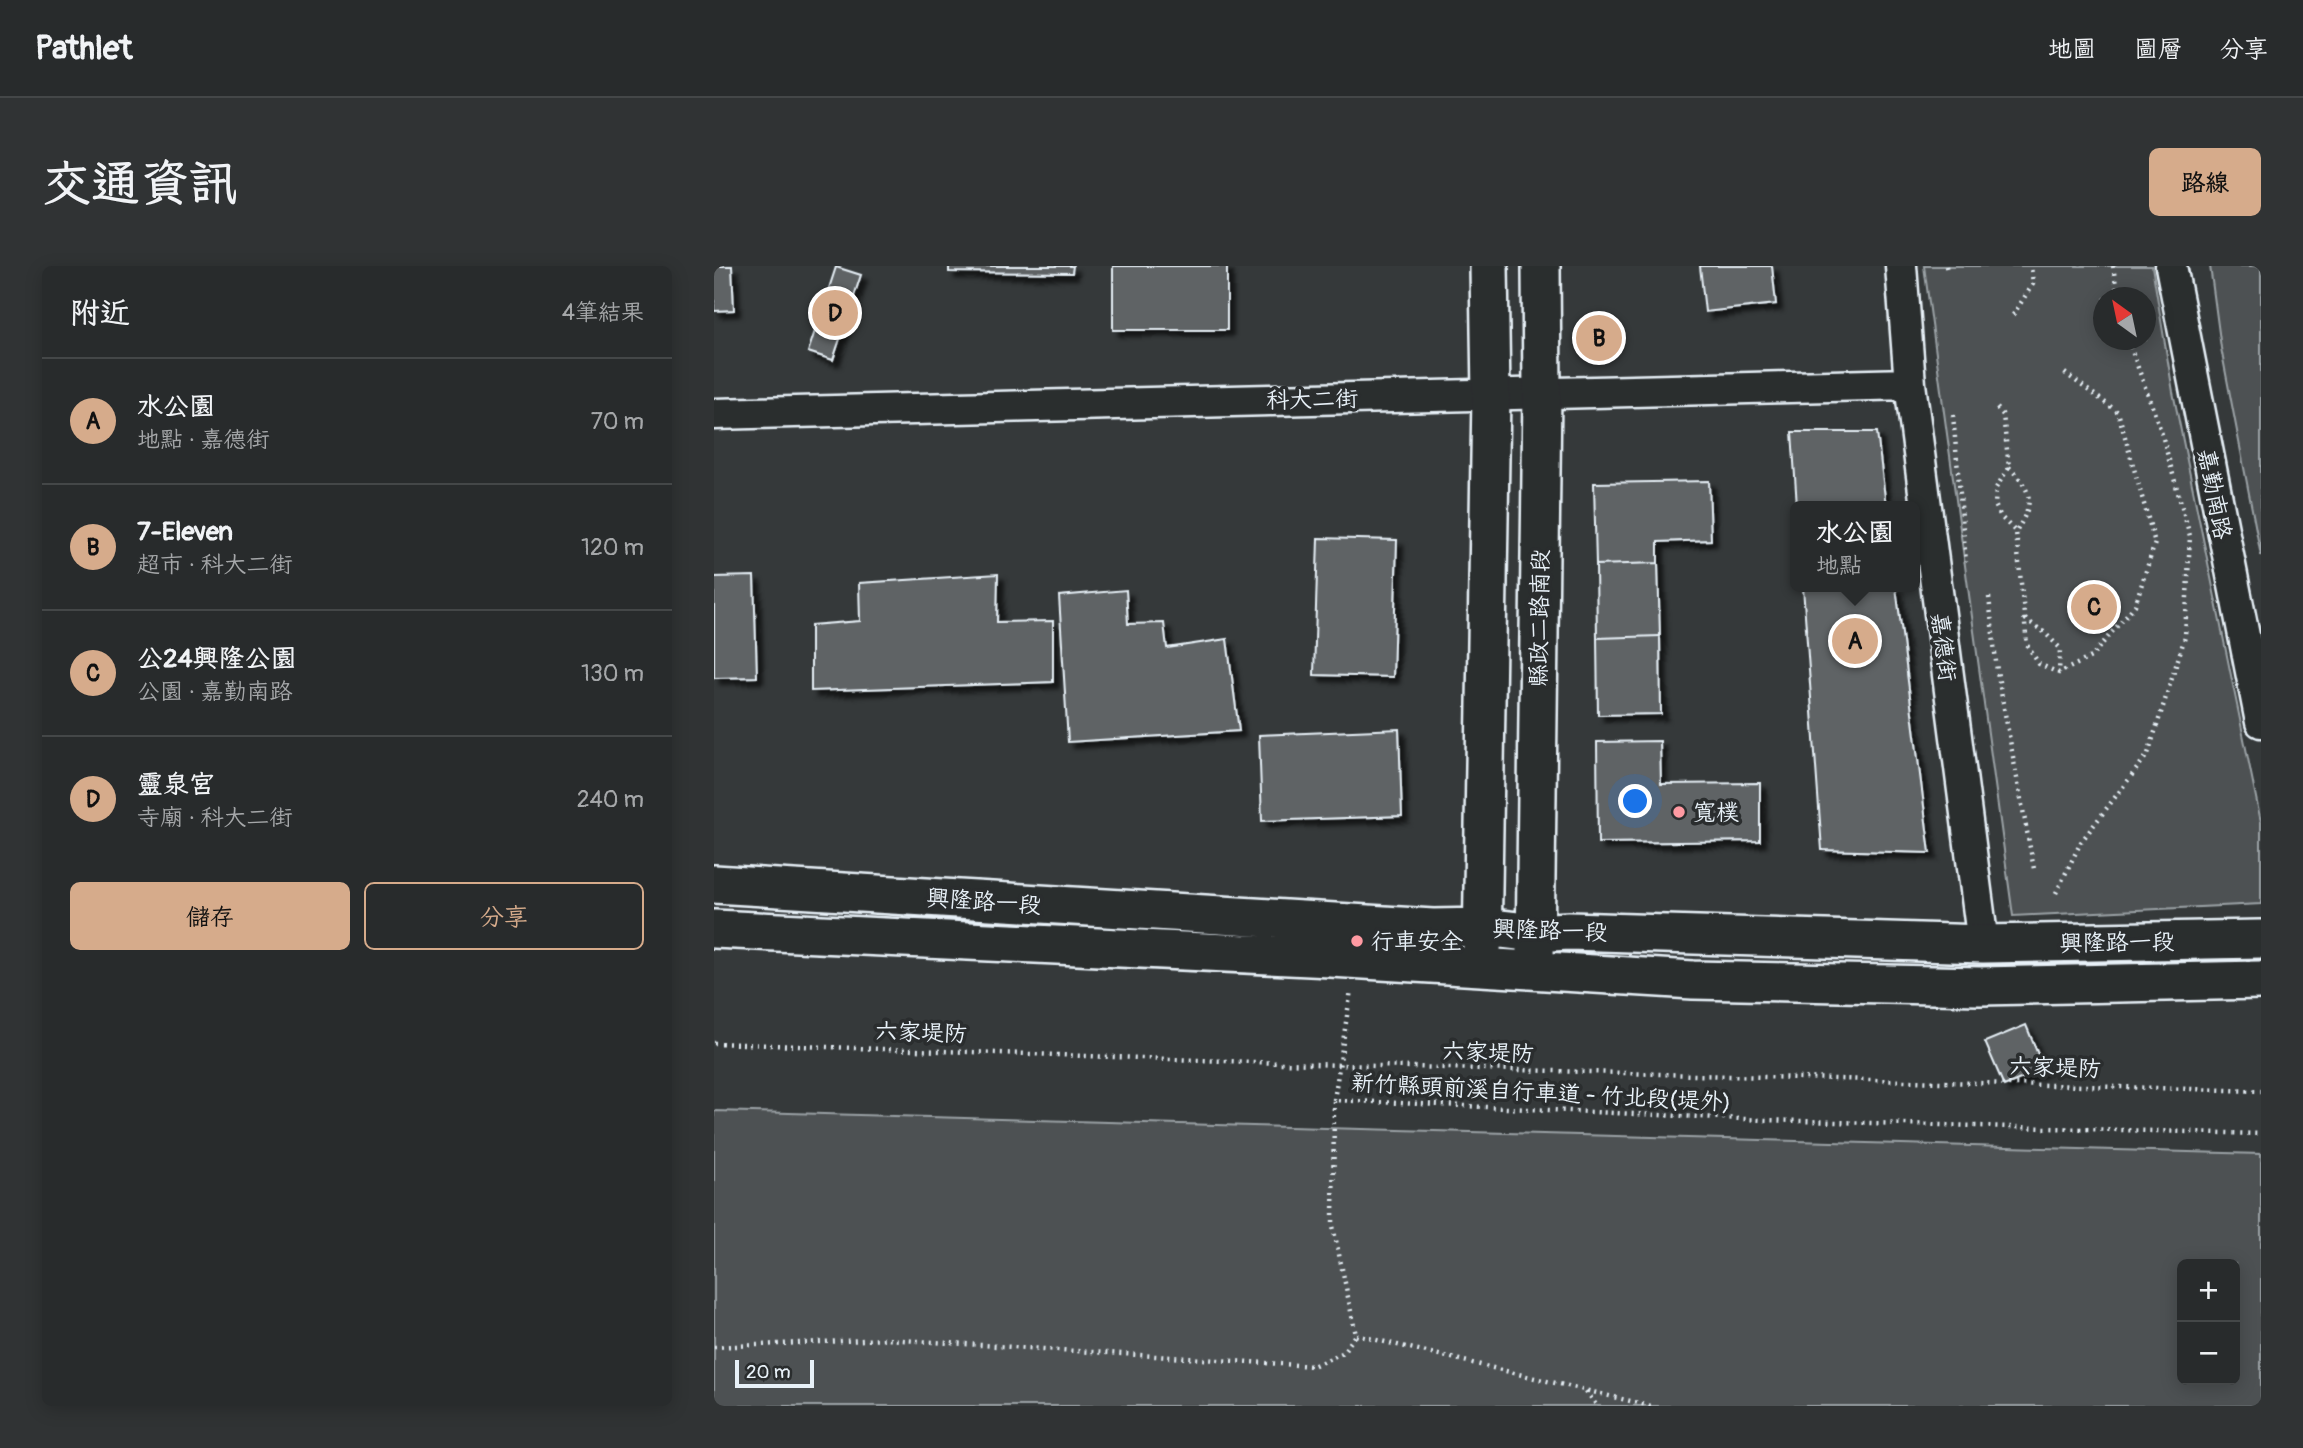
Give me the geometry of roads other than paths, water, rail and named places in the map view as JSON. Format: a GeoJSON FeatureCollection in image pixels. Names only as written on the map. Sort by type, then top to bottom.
{"type":"FeatureCollection","features":[{"type":"Feature","properties":{"kind":"street"},"geometry":{"type":"LineString","coordinates":[[1481,967],[1484,927],[1491,395],[1489,266]]}},
{"type":"Feature","properties":{"kind":"street","name":"縣政二路南段"},"geometry":{"type":"LineString","coordinates":[[1535,971],[1541,266]]}},
{"type":"Feature","properties":{"kind":"street","name":"嘉德街"},"geometry":{"type":"LineString","coordinates":[[1901,266],[1910,384],[1983,944]]}},
{"type":"Feature","properties":{"kind":"street","name":"嘉勤南路"},"geometry":{"type":"LineString","coordinates":[[2171,266],[2261,722]]}},
{"type":"Feature","properties":{"kind":"street","name":"科大二街"},"geometry":{"type":"LineString","coordinates":[[714,414],[1910,384]]}},
{"type":"Feature","properties":{"kind":"street","name":"興隆路一段"},"geometry":{"type":"LineString","coordinates":[[714,884],[1433,928],[1484,927],[1534,933],[1583,932],[1983,944],[2261,939]]}},
{"type":"Feature","properties":{"kind":"street","name":"興隆路一段"},"geometry":{"type":"LineString","coordinates":[[714,929],[1304,956],[1693,981],[1980,986],[2261,980]]}},
{"type":"Feature","properties":{"kind":"place","name":"靈泉宮"},"geometry":{"type":"Point","coordinates":[835,313]}},
{"type":"Feature","properties":{"kind":"place","name":"7-Eleven"},"geometry":{"type":"Point","coordinates":[1599,338]}},
{"type":"Feature","properties":{"kind":"place","name":"公24興隆公園"},"geometry":{"type":"Point","coordinates":[2094,607]}},
{"type":"Feature","properties":{"kind":"place","name":"水公園"},"geometry":{"type":"Point","coordinates":[1855,641]}},
{"type":"Feature","properties":{"kind":"place","name":"寬樸"},"geometry":{"type":"Point","coordinates":[1679,812]}},
{"type":"Feature","properties":{"kind":"place","name":"行車安全"},"geometry":{"type":"Point","coordinates":[1357,941]}}]}
